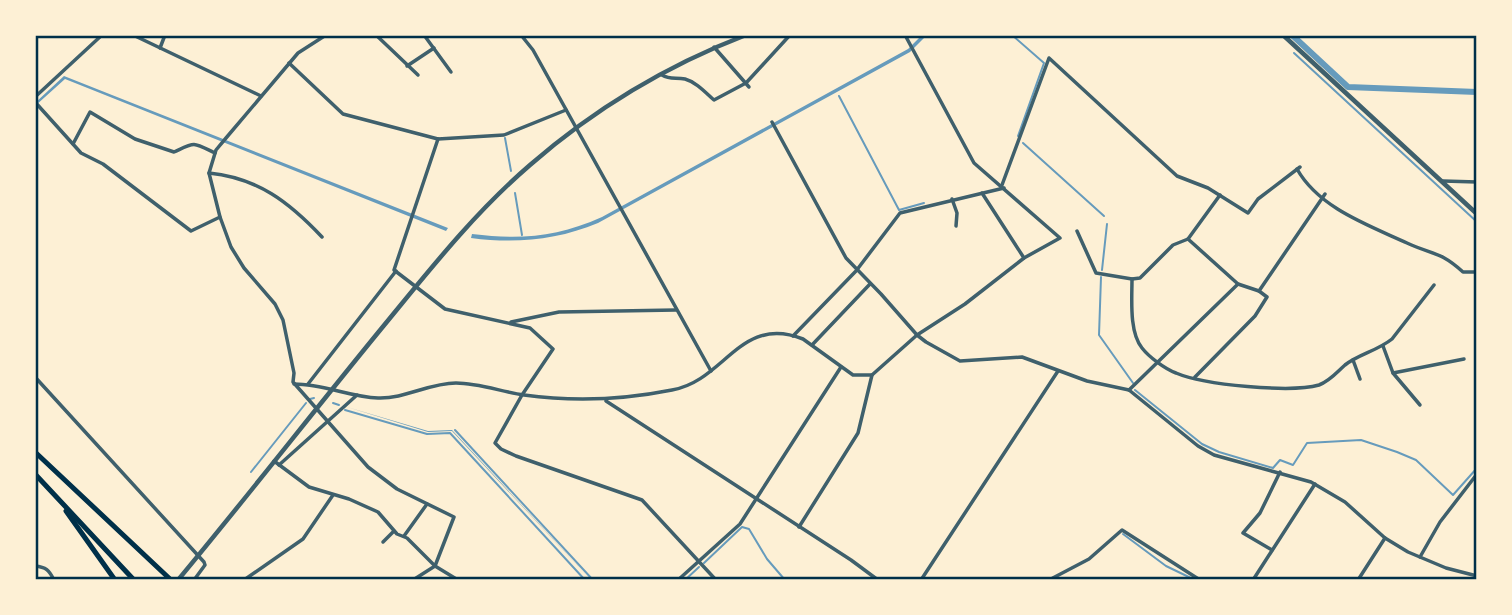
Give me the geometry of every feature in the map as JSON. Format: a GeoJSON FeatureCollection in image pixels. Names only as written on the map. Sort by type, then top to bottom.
{"type":"FeatureCollection","features":[{"type":"Feature","properties":{"kind":"highway"},"geometry":{"type":"LineString","coordinates":[[35,452],[171,580]]}},
{"type":"Feature","properties":{"kind":"highway"},"geometry":{"type":"LineString","coordinates":[[35,474],[134,580]]}},
{"type":"Feature","properties":{"kind":"highway"},"geometry":{"type":"LineString","coordinates":[[54,494],[115,580]]}},
{"type":"Feature","properties":{"kind":"street"},"geometry":{"type":"LineString","coordinates":[[102,35],[35,100],[81,153],[105,165],[191,230],[220,217]]}},
{"type":"Feature","properties":{"kind":"street"},"geometry":{"type":"LineString","coordinates":[[133,35],[261,96]]}},
{"type":"Feature","properties":{"kind":"street"},"geometry":{"type":"LineString","coordinates":[[160,48],[165,35]]}},
{"type":"Feature","properties":{"kind":"street"},"geometry":{"type":"LineString","coordinates":[[326,35],[298,53],[261,96],[215,153],[209,173],[231,247],[244,268],[275,304],[283,320],[295,384],[368,467],[397,489],[454,517],[435,566],[413,580]]}},
{"type":"Feature","properties":{"kind":"street"},"geometry":{"type":"LineString","coordinates":[[376,35],[418,75]]}},
{"type":"Feature","properties":{"kind":"street"},"geometry":{"type":"LineString","coordinates":[[424,35],[451,72]]}},
{"type":"Feature","properties":{"kind":"street"},"geometry":{"type":"LineString","coordinates":[[521,35],[533,50],[711,370]]}},
{"type":"Feature","properties":{"kind":"street"},"geometry":{"type":"LineString","coordinates":[[178,580],[416,286],[484,208],[530,164],[623,96],[715,47],[746,35]]}},
{"type":"Feature","properties":{"kind":"street"},"geometry":{"type":"LineString","coordinates":[[662,75],[666,78],[685,79],[697,85],[713,100],[747,85],[790,35]]}},
{"type":"Feature","properties":{"kind":"street"},"geometry":{"type":"LineString","coordinates":[[799,527],[861,428],[872,375],[917,335],[965,304],[1024,258],[1060,238],[974,163],[905,35]]}},
{"type":"Feature","properties":{"kind":"street"},"geometry":{"type":"LineString","coordinates":[[1283,35],[1477,214]]}},
{"type":"Feature","properties":{"kind":"street"},"geometry":{"type":"LineString","coordinates":[[715,47],[747,85]]}},
{"type":"Feature","properties":{"kind":"street"},"geometry":{"type":"LineString","coordinates":[[407,66],[433,48]]}},
{"type":"Feature","properties":{"kind":"street"},"geometry":{"type":"LineString","coordinates":[[1003,187],[1049,58],[1177,176],[1220,195],[1248,213],[1258,199],[1298,168],[1310,190],[1410,244],[1446,257],[1463,272],[1477,272]]}},
{"type":"Feature","properties":{"kind":"street"},"geometry":{"type":"LineString","coordinates":[[289,63],[342,114],[438,139],[504,135],[566,110]]}},
{"type":"Feature","properties":{"kind":"street"},"geometry":{"type":"LineString","coordinates":[[73,144],[90,112],[144,142],[174,152],[187,144],[196,144],[215,153]]}},
{"type":"Feature","properties":{"kind":"street"},"geometry":{"type":"LineString","coordinates":[[772,122],[846,258],[917,335],[960,361],[1022,357],[1087,381],[1129,390],[1198,446],[1214,455],[1295,475],[1315,484],[1345,502],[1385,538],[1420,557],[1477,578]]}},
{"type":"Feature","properties":{"kind":"street"},"geometry":{"type":"LineString","coordinates":[[438,139],[394,270],[445,309],[530,328],[553,349],[522,395],[495,443],[516,456],[642,500],[716,580]]}},
{"type":"Feature","properties":{"kind":"street"},"geometry":{"type":"LineString","coordinates":[[209,173],[231,175],[273,192],[322,237]]}},
{"type":"Feature","properties":{"kind":"street"},"geometry":{"type":"LineString","coordinates":[[1441,181],[1477,182]]}},
{"type":"Feature","properties":{"kind":"street"},"geometry":{"type":"LineString","coordinates":[[793,336],[856,271],[900,213],[1003,187]]}},
{"type":"Feature","properties":{"kind":"street"},"geometry":{"type":"LineString","coordinates":[[982,193],[1024,258]]}},
{"type":"Feature","properties":{"kind":"street"},"geometry":{"type":"LineString","coordinates":[[1077,231],[1096,273],[1140,278],[1148,273],[1173,245],[1188,239],[1220,195]]}},
{"type":"Feature","properties":{"kind":"street"},"geometry":{"type":"LineString","coordinates":[[1259,291],[1324,196]]}},
{"type":"Feature","properties":{"kind":"street"},"geometry":{"type":"LineString","coordinates":[[952,199],[957,212],[956,226]]}},
{"type":"Feature","properties":{"kind":"street"},"geometry":{"type":"LineString","coordinates":[[1188,239],[1238,284],[1259,291],[1267,297],[1255,316],[1195,378]]}},
{"type":"Feature","properties":{"kind":"street"},"geometry":{"type":"LineString","coordinates":[[307,384],[396,271]]}},
{"type":"Feature","properties":{"kind":"street"},"geometry":{"type":"LineString","coordinates":[[1132,279],[1135,333],[1141,347],[1159,362],[1176,373],[1195,378],[1234,386],[1268,387],[1322,384],[1353,360],[1383,346],[1400,331],[1434,285]]}},
{"type":"Feature","properties":{"kind":"street"},"geometry":{"type":"LineString","coordinates":[[812,345],[870,284]]}},
{"type":"Feature","properties":{"kind":"street"},"geometry":{"type":"LineString","coordinates":[[1129,390],[1238,284]]}},
{"type":"Feature","properties":{"kind":"street"},"geometry":{"type":"LineString","coordinates":[[510,322],[559,312],[676,310]]}},
{"type":"Feature","properties":{"kind":"street"},"geometry":{"type":"LineString","coordinates":[[295,384],[333,388],[379,398],[401,396],[432,384],[459,383],[522,395],[569,400],[636,397],[684,388],[698,382],[744,342],[757,336],[793,336],[812,345],[853,375],[872,375]]}},
{"type":"Feature","properties":{"kind":"street"},"geometry":{"type":"LineString","coordinates":[[1383,346],[1393,373],[1420,405]]}},
{"type":"Feature","properties":{"kind":"street"},"geometry":{"type":"LineString","coordinates":[[1393,373],[1464,359]]}},
{"type":"Feature","properties":{"kind":"street"},"geometry":{"type":"LineString","coordinates":[[1353,360],[1360,379]]}},
{"type":"Feature","properties":{"kind":"street"},"geometry":{"type":"LineString","coordinates":[[678,580],[740,524],[841,367]]}},
{"type":"Feature","properties":{"kind":"street"},"geometry":{"type":"LineString","coordinates":[[921,580],[1058,371]]}},
{"type":"Feature","properties":{"kind":"street"},"geometry":{"type":"LineString","coordinates":[[35,377],[198,555],[205,565],[194,580]]}},
{"type":"Feature","properties":{"kind":"street"},"geometry":{"type":"LineString","coordinates":[[279,465],[357,394]]}},
{"type":"Feature","properties":{"kind":"street"},"geometry":{"type":"LineString","coordinates":[[604,400],[878,580]]}},
{"type":"Feature","properties":{"kind":"street"},"geometry":{"type":"LineString","coordinates":[[274,461],[309,487],[349,499],[378,512],[394,531],[435,566],[458,580]]}},
{"type":"Feature","properties":{"kind":"street"},"geometry":{"type":"LineString","coordinates":[[1272,550],[1243,533],[1259,513],[1280,472]]}},
{"type":"Feature","properties":{"kind":"street"},"geometry":{"type":"LineString","coordinates":[[1420,557],[1440,522],[1477,474]]}},
{"type":"Feature","properties":{"kind":"street"},"geometry":{"type":"LineString","coordinates":[[1253,580],[1315,484]]}},
{"type":"Feature","properties":{"kind":"street"},"geometry":{"type":"LineString","coordinates":[[244,580],[303,540],[334,495]]}},
{"type":"Feature","properties":{"kind":"street"},"geometry":{"type":"LineString","coordinates":[[404,537],[428,504]]}},
{"type":"Feature","properties":{"kind":"street"},"geometry":{"type":"LineString","coordinates":[[1049,580],[1089,559],[1122,530],[1199,580]]}},
{"type":"Feature","properties":{"kind":"street"},"geometry":{"type":"LineString","coordinates":[[383,542],[394,531]]}},
{"type":"Feature","properties":{"kind":"street"},"geometry":{"type":"LineString","coordinates":[[1359,580],[1385,538]]}},
{"type":"Feature","properties":{"kind":"street"},"geometry":{"type":"LineString","coordinates":[[35,566],[45,567],[54,580]]}},
{"type":"Feature","properties":{"kind":"water"},"geometry":{"type":"Polygon","coordinates":[[[922,35],[927,35],[910,52],[598,223],[536,239],[504,241],[471,238],[472,234],[523,237],[554,233],[602,217],[908,49],[922,35]]]}},
{"type":"Feature","properties":{"kind":"water"},"geometry":{"type":"Polygon","coordinates":[[[64,76],[448,228],[446,231],[65,79],[35,106],[64,76]]]}},
{"type":"Feature","properties":{"kind":"water"},"geometry":{"type":"Polygon","coordinates":[[[347,407],[428,431],[452,430],[591,580],[452,431],[428,432],[347,407]]]}},
{"type":"Feature","properties":{"kind":"waterway"},"geometry":{"type":"LineString","coordinates":[[1012,35],[1044,63],[1018,136]]}},
{"type":"Feature","properties":{"kind":"waterway"},"geometry":{"type":"LineString","coordinates":[[1292,35],[1348,87],[1477,92]]}},
{"type":"Feature","properties":{"kind":"waterway"},"geometry":{"type":"LineString","coordinates":[[1294,53],[1477,222]]}},
{"type":"Feature","properties":{"kind":"waterway"},"geometry":{"type":"LineString","coordinates":[[839,96],[899,210],[924,203]]}},
{"type":"Feature","properties":{"kind":"waterway"},"geometry":{"type":"LineString","coordinates":[[505,138],[511,171]]}},
{"type":"Feature","properties":{"kind":"waterway"},"geometry":{"type":"LineString","coordinates":[[1023,143],[1104,216]]}},
{"type":"Feature","properties":{"kind":"waterway"},"geometry":{"type":"LineString","coordinates":[[515,193],[522,235]]}},
{"type":"Feature","properties":{"kind":"waterway"},"geometry":{"type":"LineString","coordinates":[[1102,270],[1107,224]]}},
{"type":"Feature","properties":{"kind":"waterway"},"geometry":{"type":"LineString","coordinates":[[1101,277],[1099,335],[1133,383]]}},
{"type":"Feature","properties":{"kind":"waterway"},"geometry":{"type":"LineString","coordinates":[[1135,390],[1202,444],[1219,452],[1273,468],[1280,460],[1293,465],[1307,443],[1361,440],[1416,460],[1453,495],[1477,468]]}},
{"type":"Feature","properties":{"kind":"waterway"},"geometry":{"type":"LineString","coordinates":[[310,399],[314,398]]}},
{"type":"Feature","properties":{"kind":"waterway"},"geometry":{"type":"LineString","coordinates":[[251,472],[306,403]]}},
{"type":"Feature","properties":{"kind":"waterway"},"geometry":{"type":"LineString","coordinates":[[333,403],[339,405]]}},
{"type":"Feature","properties":{"kind":"waterway"},"geometry":{"type":"LineString","coordinates":[[345,410],[427,434],[450,433],[585,580]]}},
{"type":"Feature","properties":{"kind":"waterway"},"geometry":{"type":"LineString","coordinates":[[455,430],[593,580]]}},
{"type":"Feature","properties":{"kind":"waterway"},"geometry":{"type":"LineString","coordinates":[[704,563],[742,527],[749,529],[767,559],[785,580]]}},
{"type":"Feature","properties":{"kind":"waterway"},"geometry":{"type":"LineString","coordinates":[[1123,534],[1166,566],[1195,580]]}},
{"type":"Feature","properties":{"kind":"waterway"},"geometry":{"type":"LineString","coordinates":[[685,580],[699,567]]}}]}
